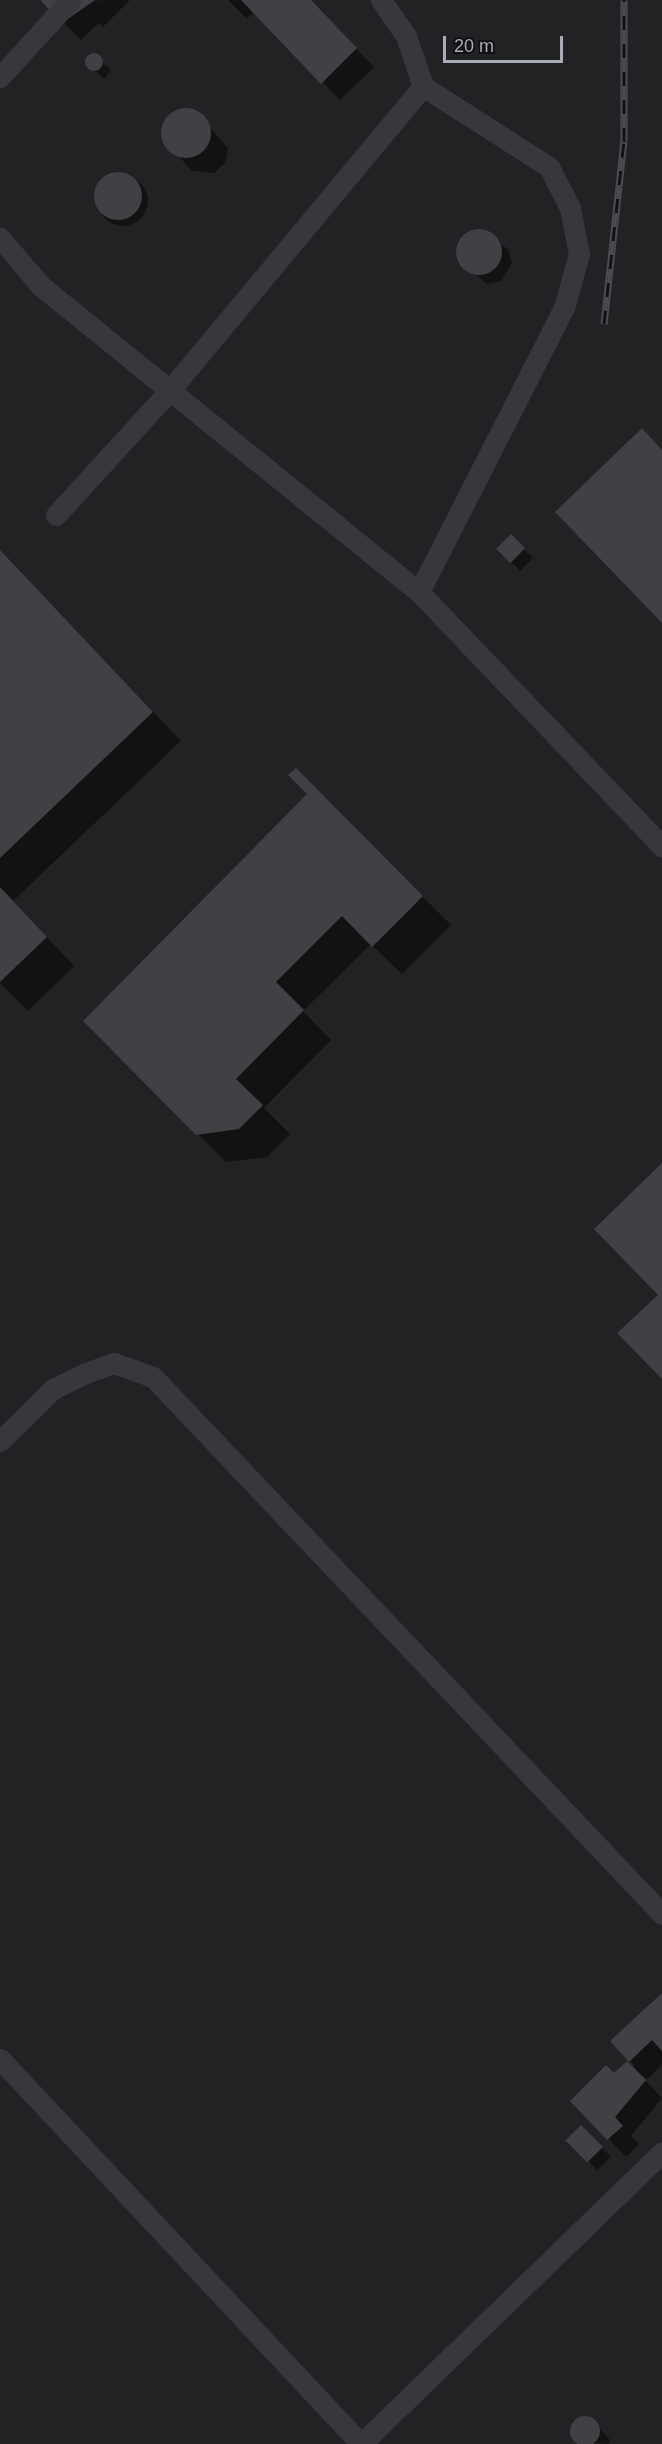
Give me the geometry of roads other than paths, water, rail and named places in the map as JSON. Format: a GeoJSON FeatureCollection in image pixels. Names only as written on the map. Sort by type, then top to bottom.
{"type":"FeatureCollection","features":[{"type":"Feature","properties":{"kind":"lane"},"geometry":{"type":"LineString","coordinates":[[0,77],[70,0]]}},
{"type":"Feature","properties":{"kind":"lane"},"geometry":{"type":"LineString","coordinates":[[381,0],[406,36],[423,86],[549,167],[570,208],[579,254],[564,309],[419,592]]}},
{"type":"Feature","properties":{"kind":"lane"},"geometry":{"type":"LineString","coordinates":[[56,515],[170,390],[423,86]]}},
{"type":"Feature","properties":{"kind":"lane"},"geometry":{"type":"LineString","coordinates":[[0,238],[40,286],[419,592],[662,846]]}},
{"type":"Feature","properties":{"kind":"lane"},"geometry":{"type":"LineString","coordinates":[[0,1441],[52,1389],[86,1373],[114,1363],[153,1377],[662,1914]]}},
{"type":"Feature","properties":{"kind":"lane"},"geometry":{"type":"LineString","coordinates":[[0,2059],[361,2444],[662,2152]]}},
{"type":"Feature","properties":{"kind":"railway"},"geometry":{"type":"LineString","coordinates":[[604,324],[624,141],[624,0]]}}]}
